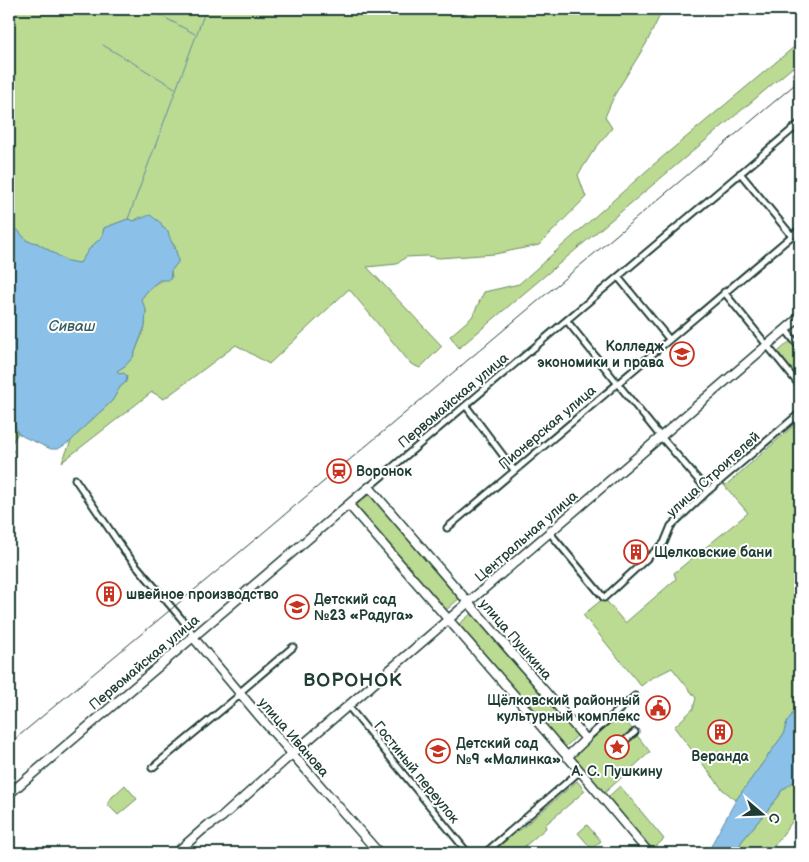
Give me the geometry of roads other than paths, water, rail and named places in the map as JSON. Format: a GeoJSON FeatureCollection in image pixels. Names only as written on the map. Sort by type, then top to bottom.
{"type":"FeatureCollection","features":[{"type":"Feature","properties":{"kind":"street","name":"Первомайская улица"},"geometry":{"type":"LineString","coordinates":[[9,794],[192,636],[800,123]]}},
{"type":"Feature","properties":{"kind":"street"},"geometry":{"type":"LineString","coordinates":[[795,127],[800,133]]}},
{"type":"Feature","properties":{"kind":"street"},"geometry":{"type":"LineString","coordinates":[[740,173],[792,236]]}},
{"type":"Feature","properties":{"kind":"street","name":"Пионерская улица"},"geometry":{"type":"LineString","coordinates":[[447,528],[800,229]]}},
{"type":"Feature","properties":{"kind":"street"},"geometry":{"type":"LineString","coordinates":[[618,277],[669,339]]}},
{"type":"Feature","properties":{"kind":"street"},"geometry":{"type":"LineString","coordinates":[[724,292],[800,386]]}},
{"type":"Feature","properties":{"kind":"street","name":"Центральная улица"},"geometry":{"type":"LineString","coordinates":[[182,851],[255,782],[269,774],[800,317]]}},
{"type":"Feature","properties":{"kind":"street"},"geometry":{"type":"LineString","coordinates":[[566,321],[708,491]]}},
{"type":"Feature","properties":{"kind":"street"},"geometry":{"type":"LineString","coordinates":[[786,330],[800,348]]}},
{"type":"Feature","properties":{"kind":"street"},"geometry":{"type":"LineString","coordinates":[[466,406],[514,470]]}},
{"type":"Feature","properties":{"kind":"street","name":"улица Строителей"},"geometry":{"type":"LineString","coordinates":[[550,533],[604,598],[664,543],[672,526],[708,491],[800,413]]}},
{"type":"Feature","properties":{"kind":"street"},"geometry":{"type":"LineString","coordinates":[[75,480],[125,552],[180,617],[191,631],[192,636]]}},
{"type":"Feature","properties":{"kind":"street","name":"улица Пушкина"},"geometry":{"type":"LineString","coordinates":[[369,487],[586,739]]}},
{"type":"Feature","properties":{"kind":"street"},"geometry":{"type":"LineString","coordinates":[[349,505],[649,853]]}},
{"type":"Feature","properties":{"kind":"street","name":"улица Иванова"},"geometry":{"type":"LineString","coordinates":[[192,636],[378,853]]}},
{"type":"Feature","properties":{"kind":"street"},"geometry":{"type":"LineString","coordinates":[[152,768],[293,647]]}},
{"type":"Feature","properties":{"kind":"street"},"geometry":{"type":"LineString","coordinates":[[565,754],[586,739],[635,696]]}},
{"type":"Feature","properties":{"kind":"street","name":"Гостиный переулок"},"geometry":{"type":"LineString","coordinates":[[348,706],[468,853]]}},
{"type":"Feature","properties":{"kind":"street"},"geometry":{"type":"LineString","coordinates":[[622,743],[635,732]]}},
{"type":"Feature","properties":{"kind":"street"},"geometry":{"type":"LineString","coordinates":[[485,853],[580,771]]}},
{"type":"Feature","properties":{"kind":"water","name":"Сиваш"},"geometry":{"type":"Polygon","coordinates":[[[150,215],[168,231],[177,254],[178,262],[171,271],[170,280],[159,280],[141,299],[146,310],[145,326],[133,357],[117,371],[119,374],[124,373],[127,376],[126,382],[120,387],[112,401],[71,441],[58,449],[51,449],[24,437],[18,433],[13,422],[15,375],[9,352],[9,220],[27,241],[37,243],[67,261],[80,263],[90,248],[102,237],[104,228],[128,219],[134,221],[150,215]]]}},
{"type":"Feature","properties":{"kind":"water"},"geometry":{"type":"Polygon","coordinates":[[[800,703],[800,777],[781,791],[742,841],[735,853],[708,853],[736,800],[783,735],[787,722],[800,703]]]}},
{"type":"Feature","properties":{"kind":"waterway"},"geometry":{"type":"LineString","coordinates":[[149,9],[195,34]]}},
{"type":"Feature","properties":{"kind":"waterway"},"geometry":{"type":"LineString","coordinates":[[128,219],[206,9]]}},
{"type":"Feature","properties":{"kind":"waterway"},"geometry":{"type":"LineString","coordinates":[[103,45],[175,88]]}},
{"type":"Feature","properties":{"kind":"waterway"},"geometry":{"type":"LineString","coordinates":[[9,460],[14,450]]}},
{"type":"Feature","properties":{"kind":"railway"},"geometry":{"type":"LineString","coordinates":[[9,744],[258,537],[800,80]]}},
{"type":"Feature","properties":{"kind":"place","name":"Колледж экономики и права"},"geometry":{"type":"Point","coordinates":[682,354]}},
{"type":"Feature","properties":{"kind":"place","name":"Воронок"},"geometry":{"type":"Point","coordinates":[339,471]}},
{"type":"Feature","properties":{"kind":"place","name":"Щелковские бани"},"geometry":{"type":"Point","coordinates":[636,552]}},
{"type":"Feature","properties":{"kind":"place","name":"швейное производство"},"geometry":{"type":"Point","coordinates":[109,594]}},
{"type":"Feature","properties":{"kind":"place","name":"Детский сад №23 «Радуга»"},"geometry":{"type":"Point","coordinates":[297,607]}},
{"type":"Feature","properties":{"kind":"place","name":"Щёлковский районный культурный комплекс"},"geometry":{"type":"Point","coordinates":[658,708]}},
{"type":"Feature","properties":{"kind":"place","name":"Веранда"},"geometry":{"type":"Point","coordinates":[720,732]}},
{"type":"Feature","properties":{"kind":"place","name":"А. С. Пушкину"},"geometry":{"type":"Point","coordinates":[617,747]}},
{"type":"Feature","properties":{"kind":"place","name":"Детский сад №9 «Малинка»"},"geometry":{"type":"Point","coordinates":[438,751]}},
{"type":"Feature","properties":{"kind":"district","name":"ВОРОНОК"},"geometry":{"type":"Point","coordinates":[353,679]}}]}
